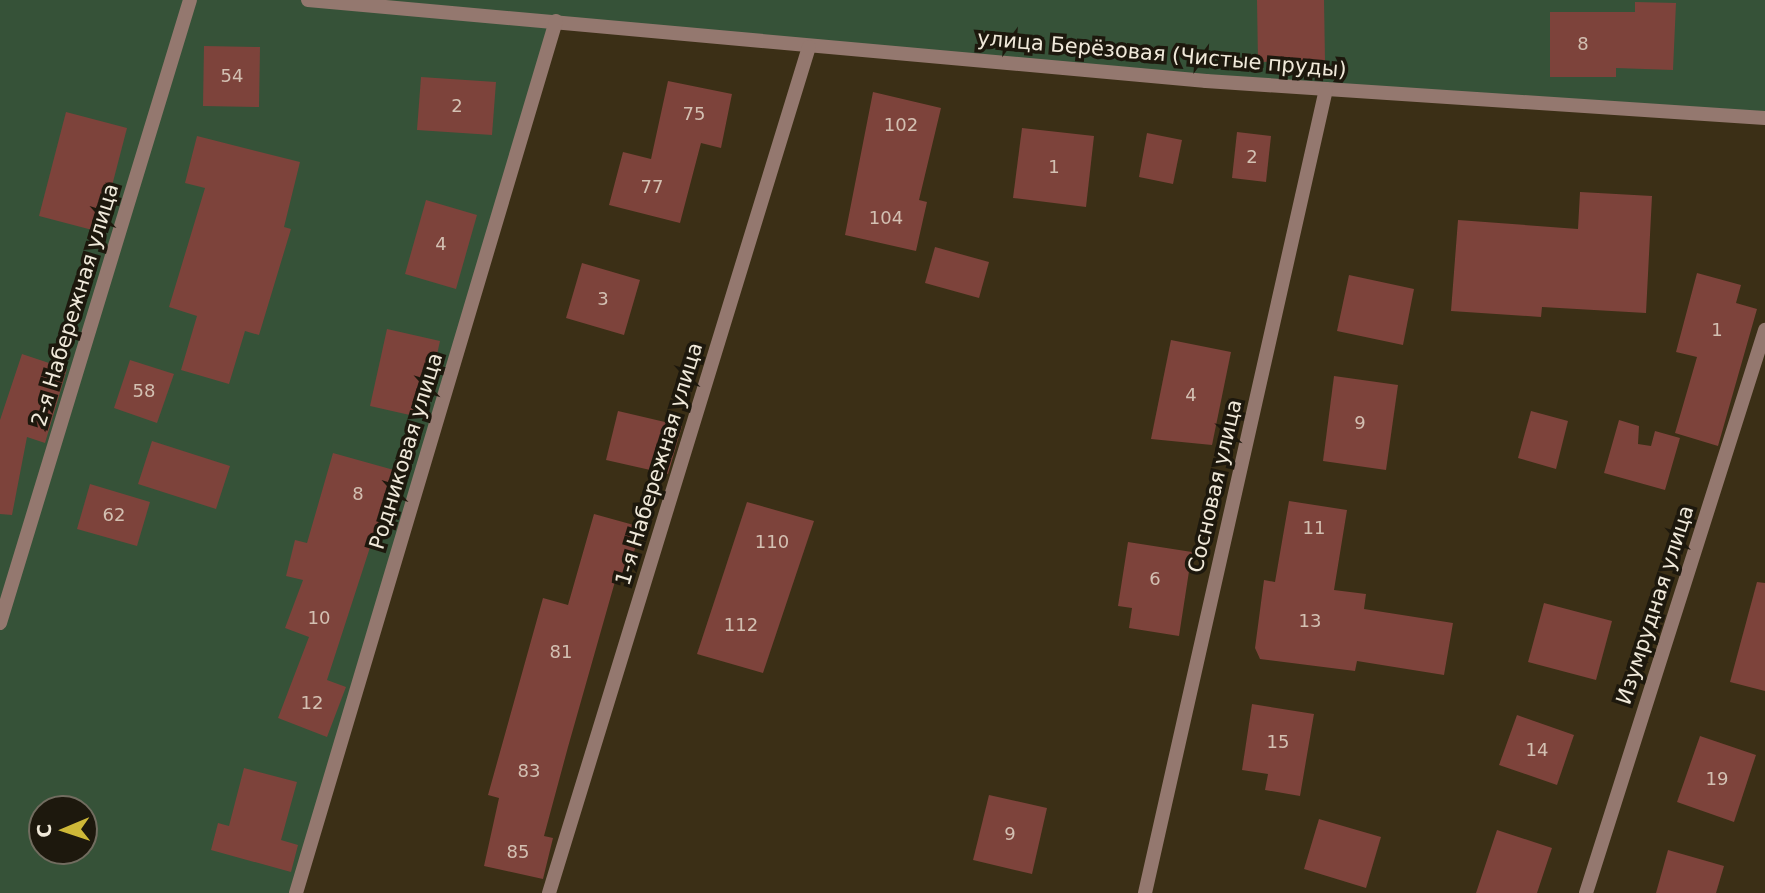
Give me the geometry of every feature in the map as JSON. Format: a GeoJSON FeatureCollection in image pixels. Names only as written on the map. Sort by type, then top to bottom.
{"type":"FeatureCollection","features":[{"type":"Feature","properties":{"kind":"street","name":"2-я Набережная улица"},"geometry":{"type":"LineString","coordinates":[[0,623],[190,0]]}},
{"type":"Feature","properties":{"kind":"street","name":"улица Берёзовая (Чистые пруды)"},"geometry":{"type":"LineString","coordinates":[[308,0],[556,21],[808,47],[1326,89],[1765,118]]}},
{"type":"Feature","properties":{"kind":"street","name":"Родниковая улица"},"geometry":{"type":"LineString","coordinates":[[296,893],[556,21]]}},
{"type":"Feature","properties":{"kind":"street","name":"1-я Набережная улица"},"geometry":{"type":"LineString","coordinates":[[549,893],[808,47]]}},
{"type":"Feature","properties":{"kind":"street","name":"Сосновая улица"},"geometry":{"type":"LineString","coordinates":[[1145,893],[1326,89]]}},
{"type":"Feature","properties":{"kind":"street","name":"Изумрудная улица"},"geometry":{"type":"LineString","coordinates":[[1586,893],[1765,330]]}},
{"type":"Feature","properties":{"kind":"green space"},"geometry":{"type":"Polygon","coordinates":[[[0,0],[1765,0],[1765,118],[1206,81],[556,21],[296,893],[0,893],[0,0]]]}},
{"type":"Feature","properties":{"kind":"building"},"geometry":{"type":"Polygon","coordinates":[[[1257,0],[1324,0],[1325,61],[1258,62],[1257,0]]]}},
{"type":"Feature","properties":{"kind":"building"},"geometry":{"type":"Polygon","coordinates":[[[1635,2],[1676,3],[1673,70],[1616,68],[1616,77],[1550,77],[1550,12],[1635,12],[1635,2]]]}},
{"type":"Feature","properties":{"kind":"building"},"geometry":{"type":"Polygon","coordinates":[[[204,46],[260,47],[259,107],[203,106],[204,46]]]}},
{"type":"Feature","properties":{"kind":"building"},"geometry":{"type":"Polygon","coordinates":[[[421,77],[496,82],[492,135],[417,130],[421,77]]]}},
{"type":"Feature","properties":{"kind":"building"},"geometry":{"type":"Polygon","coordinates":[[[668,81],[732,94],[721,148],[701,143],[680,223],[609,205],[623,152],[651,159],[668,81]]]}},
{"type":"Feature","properties":{"kind":"building"},"geometry":{"type":"Polygon","coordinates":[[[873,92],[941,108],[919,200],[927,202],[916,251],[845,235],[873,92]]]}},
{"type":"Feature","properties":{"kind":"building"},"geometry":{"type":"Polygon","coordinates":[[[66,112],[127,128],[100,232],[39,216],[66,112]]]}},
{"type":"Feature","properties":{"kind":"building"},"geometry":{"type":"Polygon","coordinates":[[[1022,128],[1094,136],[1086,207],[1013,198],[1022,128]]]}},
{"type":"Feature","properties":{"kind":"building"},"geometry":{"type":"Polygon","coordinates":[[[1237,132],[1271,136],[1266,182],[1232,178],[1237,132]]]}},
{"type":"Feature","properties":{"kind":"building"},"geometry":{"type":"Polygon","coordinates":[[[1147,133],[1182,140],[1173,184],[1139,177],[1147,133]]]}},
{"type":"Feature","properties":{"kind":"building"},"geometry":{"type":"Polygon","coordinates":[[[197,136],[300,162],[284,227],[291,229],[259,335],[245,331],[229,384],[181,370],[197,316],[169,307],[205,188],[185,183],[197,136]]]}},
{"type":"Feature","properties":{"kind":"building"},"geometry":{"type":"Polygon","coordinates":[[[1580,192],[1652,196],[1646,313],[1542,307],[1541,317],[1451,311],[1458,220],[1578,229],[1580,192]]]}},
{"type":"Feature","properties":{"kind":"building"},"geometry":{"type":"Polygon","coordinates":[[[426,200],[477,215],[456,289],[405,274],[426,200]]]}},
{"type":"Feature","properties":{"kind":"building"},"geometry":{"type":"Polygon","coordinates":[[[935,247],[989,262],[979,298],[925,283],[935,247]]]}},
{"type":"Feature","properties":{"kind":"building"},"geometry":{"type":"Polygon","coordinates":[[[582,263],[640,280],[624,335],[566,318],[582,263]]]}},
{"type":"Feature","properties":{"kind":"building"},"geometry":{"type":"Polygon","coordinates":[[[1697,273],[1741,285],[1736,303],[1757,309],[1718,446],[1675,433],[1697,357],[1676,352],[1697,273]]]}},
{"type":"Feature","properties":{"kind":"building"},"geometry":{"type":"Polygon","coordinates":[[[1349,275],[1414,289],[1403,345],[1337,331],[1349,275]]]}},
{"type":"Feature","properties":{"kind":"building"},"geometry":{"type":"Polygon","coordinates":[[[387,329],[440,341],[423,418],[370,406],[387,329]]]}},
{"type":"Feature","properties":{"kind":"building"},"geometry":{"type":"Polygon","coordinates":[[[1171,340],[1231,352],[1212,445],[1151,439],[1171,340]]]}},
{"type":"Feature","properties":{"kind":"building"},"geometry":{"type":"Polygon","coordinates":[[[22,354],[67,369],[45,443],[27,437],[12,515],[0,514],[0,420],[22,354]]]}},
{"type":"Feature","properties":{"kind":"building"},"geometry":{"type":"Polygon","coordinates":[[[130,360],[174,374],[157,423],[114,408],[130,360]]]}},
{"type":"Feature","properties":{"kind":"building"},"geometry":{"type":"Polygon","coordinates":[[[1334,376],[1398,385],[1386,470],[1323,461],[1334,376]]]}},
{"type":"Feature","properties":{"kind":"building"},"geometry":{"type":"Polygon","coordinates":[[[618,411],[682,426],[668,474],[606,460],[618,411]]]}},
{"type":"Feature","properties":{"kind":"building"},"geometry":{"type":"Polygon","coordinates":[[[1531,411],[1568,421],[1556,469],[1518,458],[1531,411]]]}},
{"type":"Feature","properties":{"kind":"building"},"geometry":{"type":"Polygon","coordinates":[[[1619,420],[1639,426],[1638,444],[1651,446],[1655,431],[1680,438],[1665,490],[1604,473],[1619,420]]]}},
{"type":"Feature","properties":{"kind":"building"},"geometry":{"type":"Polygon","coordinates":[[[152,441],[230,466],[216,509],[138,484],[152,441]]]}},
{"type":"Feature","properties":{"kind":"building"},"geometry":{"type":"Polygon","coordinates":[[[333,453],[401,472],[384,535],[375,532],[327,680],[346,687],[327,737],[278,718],[309,637],[285,628],[303,580],[286,576],[295,540],[307,543],[333,453]]]}},
{"type":"Feature","properties":{"kind":"building"},"geometry":{"type":"Polygon","coordinates":[[[90,484],[150,502],[137,546],[77,529],[90,484]]]}},
{"type":"Feature","properties":{"kind":"building"},"geometry":{"type":"Polygon","coordinates":[[[1289,501],[1347,510],[1334,590],[1366,594],[1364,609],[1453,623],[1444,675],[1357,661],[1355,671],[1260,659],[1255,648],[1264,580],[1275,582],[1289,501]]]}},
{"type":"Feature","properties":{"kind":"building"},"geometry":{"type":"Polygon","coordinates":[[[747,502],[814,521],[763,673],[697,654],[747,502]]]}},
{"type":"Feature","properties":{"kind":"building"},"geometry":{"type":"Polygon","coordinates":[[[594,514],[641,527],[626,581],[616,578],[568,747],[544,836],[553,838],[543,879],[484,866],[499,798],[488,795],[543,598],[568,605],[594,514]]]}},
{"type":"Feature","properties":{"kind":"building"},"geometry":{"type":"Polygon","coordinates":[[[1128,542],[1192,552],[1179,636],[1129,628],[1132,608],[1118,606],[1128,542]]]}},
{"type":"Feature","properties":{"kind":"building"},"geometry":{"type":"Polygon","coordinates":[[[1757,582],[1765,583],[1765,691],[1730,682],[1757,582]]]}},
{"type":"Feature","properties":{"kind":"building"},"geometry":{"type":"Polygon","coordinates":[[[1544,603],[1612,621],[1596,680],[1528,662],[1544,603]]]}},
{"type":"Feature","properties":{"kind":"building"},"geometry":{"type":"Polygon","coordinates":[[[1252,704],[1314,714],[1300,796],[1265,790],[1268,774],[1242,770],[1252,704]]]}},
{"type":"Feature","properties":{"kind":"building"},"geometry":{"type":"Polygon","coordinates":[[[1517,715],[1574,735],[1557,785],[1499,765],[1517,715]]]}},
{"type":"Feature","properties":{"kind":"building"},"geometry":{"type":"Polygon","coordinates":[[[1700,736],[1756,755],[1734,822],[1677,802],[1700,736]]]}},
{"type":"Feature","properties":{"kind":"building"},"geometry":{"type":"Polygon","coordinates":[[[244,768],[297,782],[281,840],[298,845],[291,872],[211,850],[218,823],[229,826],[244,768]]]}},
{"type":"Feature","properties":{"kind":"building"},"geometry":{"type":"Polygon","coordinates":[[[989,795],[1047,808],[1032,874],[973,860],[989,795]]]}},
{"type":"Feature","properties":{"kind":"building"},"geometry":{"type":"Polygon","coordinates":[[[1319,819],[1381,837],[1366,888],[1304,869],[1319,819]]]}},
{"type":"Feature","properties":{"kind":"building"},"geometry":{"type":"Polygon","coordinates":[[[1497,830],[1552,848],[1537,893],[1476,893],[1497,830]]]}},
{"type":"Feature","properties":{"kind":"building"},"geometry":{"type":"Polygon","coordinates":[[[1668,850],[1724,866],[1716,893],[1656,893],[1668,850]]]}}]}
